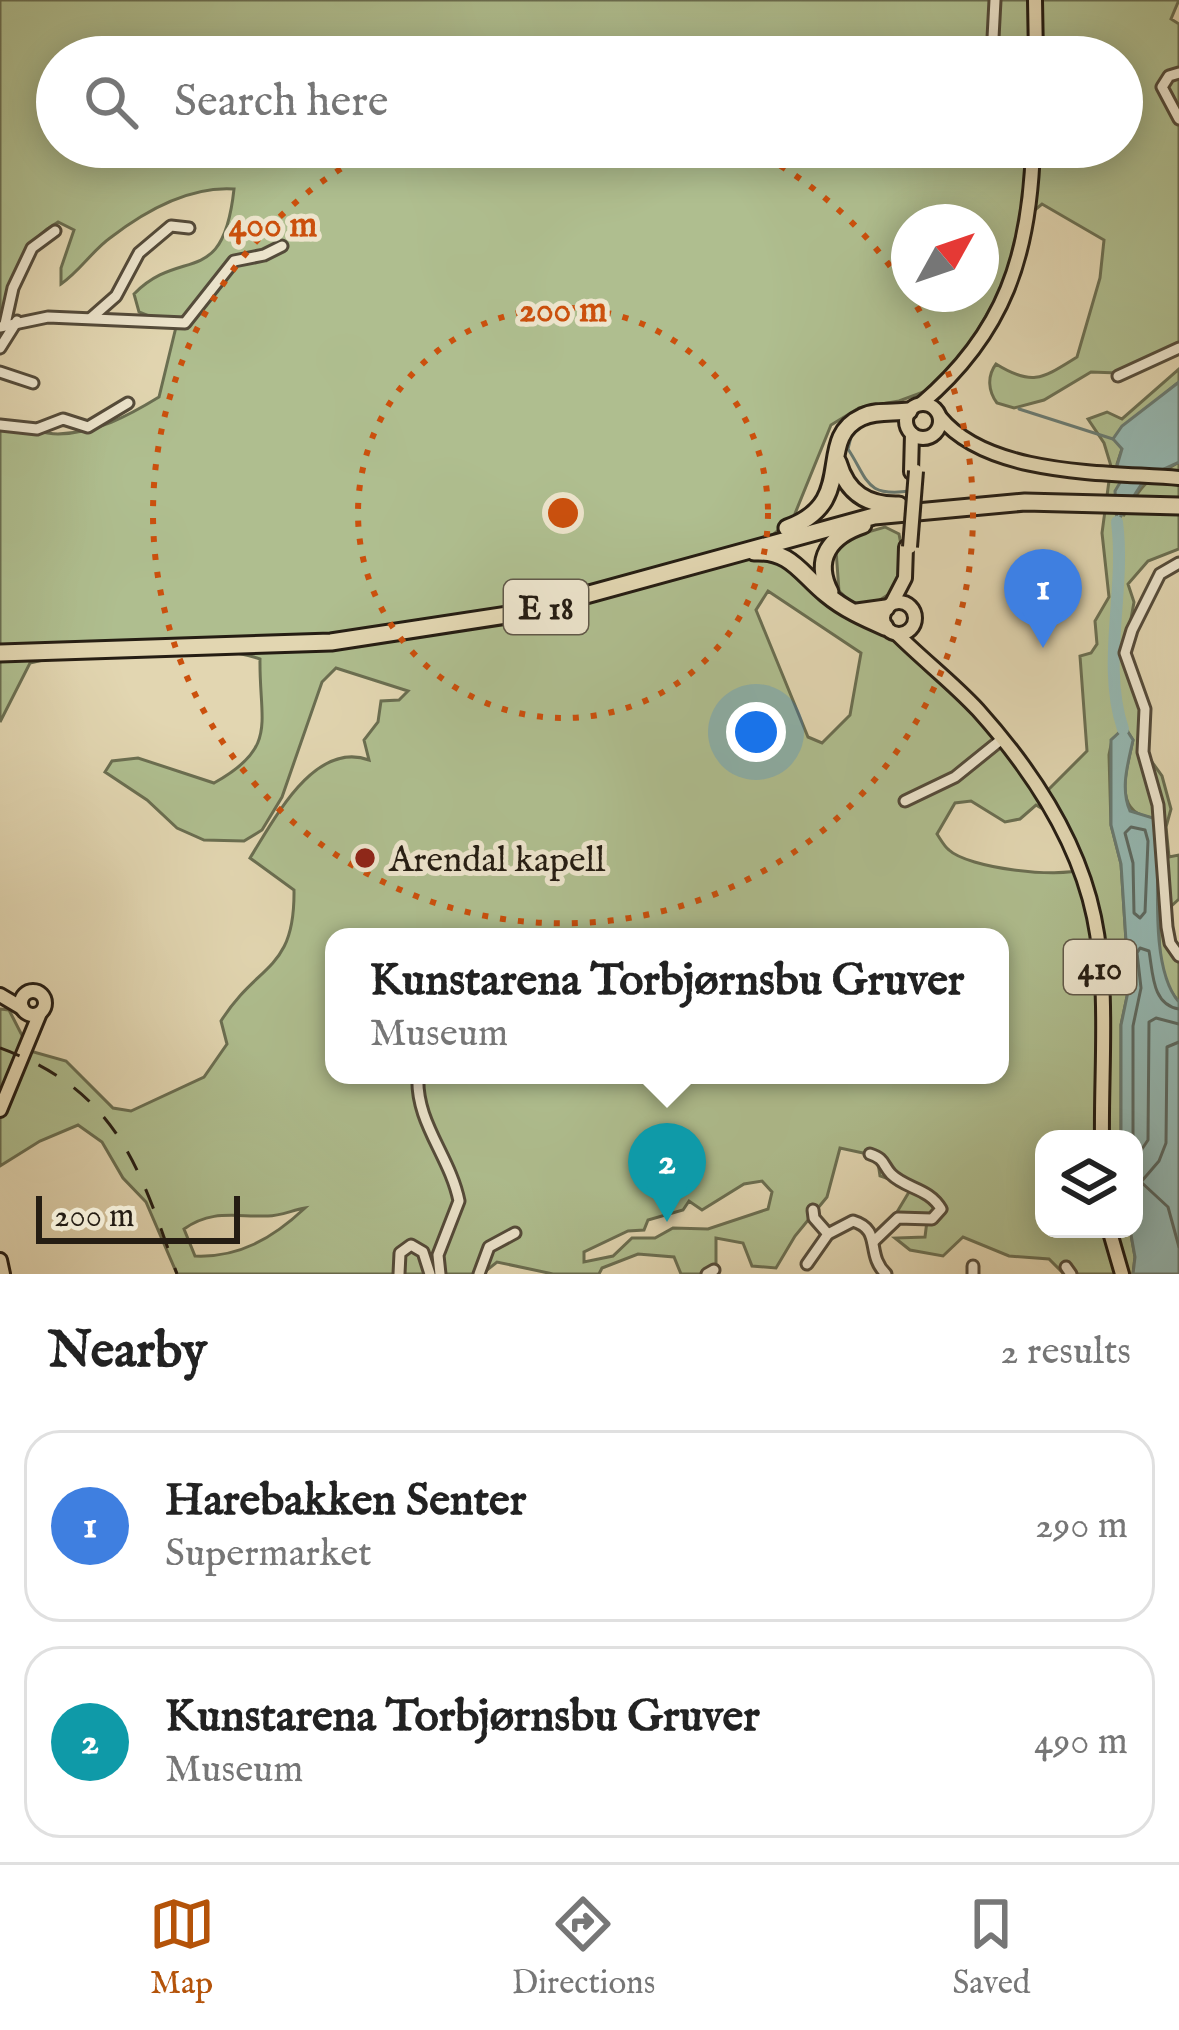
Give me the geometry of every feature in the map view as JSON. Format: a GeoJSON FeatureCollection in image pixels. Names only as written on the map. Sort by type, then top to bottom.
{"type":"FeatureCollection","features":[{"type":"Feature","properties":{"kind":"highway","name":"E 18"},"geometry":{"type":"LineString","coordinates":[[0,649],[332,633],[407,625],[594,588],[803,522],[830,495],[848,427],[880,413],[912,419]]}},
{"type":"Feature","properties":{"kind":"highway","name":"E 18"},"geometry":{"type":"LineString","coordinates":[[837,458],[845,482],[865,500],[925,507]]}},
{"type":"Feature","properties":{"kind":"highway","name":"E 18"},"geometry":{"type":"LineString","coordinates":[[0,649],[332,642],[542,608],[826,526],[925,507],[986,498],[1179,503]]}},
{"type":"Feature","properties":{"kind":"highway","name":"E 18"},"geometry":{"type":"LineString","coordinates":[[749,541],[925,507]]}},
{"type":"Feature","properties":{"kind":"highway","name":"E 18"},"geometry":{"type":"LineString","coordinates":[[835,600],[822,567],[835,539],[853,528],[925,507]]}},
{"type":"Feature","properties":{"kind":"highway","name":"E 18"},"geometry":{"type":"LineString","coordinates":[[698,564],[758,552],[777,554],[799,565],[835,600],[891,631]]}},
{"type":"Feature","properties":{"kind":"highway"},"geometry":{"type":"LineString","coordinates":[[854,612],[889,606]]}},
{"type":"Feature","properties":{"kind":"main road"},"geometry":{"type":"LineString","coordinates":[[1035,0],[1036,36]]}},
{"type":"Feature","properties":{"kind":"main road"},"geometry":{"type":"LineString","coordinates":[[912,628],[891,631],[889,606],[905,578],[912,419],[980,340],[1014,276],[1029,220],[1032,168]]}},
{"type":"Feature","properties":{"kind":"main road"},"geometry":{"type":"LineString","coordinates":[[913,471],[939,415],[947,381]]}},
{"type":"Feature","properties":{"kind":"main road"},"geometry":{"type":"LineString","coordinates":[[912,419],[939,415]]}},
{"type":"Feature","properties":{"kind":"main road"},"geometry":{"type":"LineString","coordinates":[[939,415],[963,437],[1000,454],[1076,471]]}},
{"type":"Feature","properties":{"kind":"main road"},"geometry":{"type":"LineString","coordinates":[[912,419],[931,436],[957,439],[1022,465],[1179,480]]}},
{"type":"Feature","properties":{"kind":"main road"},"geometry":{"type":"LineString","coordinates":[[908,547],[909,605],[922,660]]}},
{"type":"Feature","properties":{"kind":"main road"},"geometry":{"type":"LineString","coordinates":[[889,606],[909,605]]}},
{"type":"Feature","properties":{"kind":"main road","name":"410"},"geometry":{"type":"LineString","coordinates":[[891,631],[973,704],[1002,739],[1047,803],[1079,865],[1098,936],[1102,1130]]}},
{"type":"Feature","properties":{"kind":"main road"},"geometry":{"type":"LineString","coordinates":[[0,1110],[45,1005],[42,994],[34,991],[24,1005],[27,1040]]}},
{"type":"Feature","properties":{"kind":"main road"},"geometry":{"type":"LineString","coordinates":[[0,994],[40,1013]]}},
{"type":"Feature","properties":{"kind":"main road"},"geometry":{"type":"LineString","coordinates":[[1112,1238],[1122,1274]]}},
{"type":"Feature","properties":{"kind":"main road"},"geometry":{"type":"LineString","coordinates":[[0,1260],[3,1274]]}},
{"type":"Feature","properties":{"kind":"street"},"geometry":{"type":"LineString","coordinates":[[993,36],[994,0]]}},
{"type":"Feature","properties":{"kind":"street"},"geometry":{"type":"LineString","coordinates":[[1179,73],[1169,76],[1162,87],[1179,119]]}},
{"type":"Feature","properties":{"kind":"street"},"geometry":{"type":"LineString","coordinates":[[91,319],[116,296],[139,253],[171,226],[189,228]]}},
{"type":"Feature","properties":{"kind":"street"},"geometry":{"type":"LineString","coordinates":[[3,326],[32,248],[55,232]]}},
{"type":"Feature","properties":{"kind":"street"},"geometry":{"type":"LineString","coordinates":[[3,326],[48,317],[185,323],[234,261],[281,246]]}},
{"type":"Feature","properties":{"kind":"street"},"geometry":{"type":"LineString","coordinates":[[0,348],[17,321]]}},
{"type":"Feature","properties":{"kind":"street"},"geometry":{"type":"LineString","coordinates":[[1118,376],[1179,348]]}},
{"type":"Feature","properties":{"kind":"street"},"geometry":{"type":"LineString","coordinates":[[0,372],[32,383]]}},
{"type":"Feature","properties":{"kind":"street"},"geometry":{"type":"LineString","coordinates":[[0,425],[37,429],[63,418],[88,427],[128,404]]}},
{"type":"Feature","properties":{"kind":"street"},"geometry":{"type":"LineString","coordinates":[[1179,563],[1160,574],[1125,652],[1145,709],[1143,752],[1158,805],[1167,927],[1179,956]]}},
{"type":"Feature","properties":{"kind":"street"},"geometry":{"type":"LineString","coordinates":[[905,801],[955,777],[1002,739]]}},
{"type":"Feature","properties":{"kind":"street"},"geometry":{"type":"LineString","coordinates":[[417,1084],[422,1115],[459,1201],[438,1255],[440,1274]]}},
{"type":"Feature","properties":{"kind":"street"},"geometry":{"type":"LineString","coordinates":[[870,1154],[886,1162],[892,1175],[933,1198],[940,1209],[932,1219],[898,1218],[874,1242]]}},
{"type":"Feature","properties":{"kind":"street"},"geometry":{"type":"LineString","coordinates":[[813,1210],[828,1234]]}},
{"type":"Feature","properties":{"kind":"street"},"geometry":{"type":"LineString","coordinates":[[808,1264],[828,1234],[853,1222],[867,1228],[874,1242],[875,1264],[886,1274]]}},
{"type":"Feature","properties":{"kind":"street"},"geometry":{"type":"LineString","coordinates":[[479,1274],[489,1247],[515,1233]]}},
{"type":"Feature","properties":{"kind":"street"},"geometry":{"type":"LineString","coordinates":[[400,1274],[400,1253],[411,1245],[423,1252],[430,1274]]}},
{"type":"Feature","properties":{"kind":"green space"},"geometry":{"type":"Polygon","coordinates":[[[0,0],[1179,0],[1171,19],[1179,24],[1179,350],[1118,373],[1091,372],[1044,400],[1014,408],[997,403],[990,384],[996,364],[1019,376],[1038,377],[1077,357],[1100,278],[1104,240],[1042,204],[1030,214],[999,293],[999,204],[891,204],[891,312],[988,312],[963,356],[937,387],[899,401],[859,408],[831,425],[794,516],[765,542],[839,613],[900,641],[977,718],[1042,796],[1087,751],[1080,656],[1091,653],[1097,644],[1095,621],[1109,597],[1102,533],[1111,466],[1104,443],[1088,419],[1107,412],[1122,419],[1179,369],[1179,382],[1157,400],[1122,449],[1115,513],[1124,515],[1147,482],[1179,462],[1179,549],[1148,561],[1128,584],[1134,602],[1130,670],[1146,708],[1142,748],[1162,776],[1171,809],[1166,827],[1169,857],[1179,855],[1179,899],[1167,910],[1170,941],[1179,953],[1179,1002],[1161,961],[1160,876],[1153,818],[1140,815],[1127,799],[1133,740],[1125,728],[1112,740],[1109,755],[1111,825],[1121,864],[1129,987],[1121,1025],[1121,1130],[1035,1130],[1035,1238],[1132,1238],[1133,1274],[1064,1274],[1049,1259],[1009,1256],[963,1237],[943,1256],[910,1250],[895,1238],[925,1237],[927,1221],[894,1217],[912,1187],[880,1176],[877,1156],[840,1148],[827,1197],[776,1268],[752,1266],[743,1243],[716,1238],[716,1274],[681,1274],[674,1257],[638,1254],[602,1268],[599,1274],[553,1274],[497,1262],[482,1274],[177,1274],[146,1202],[123,1178],[102,1142],[78,1125],[0,1166],[0,1009],[9,1010],[30,1051],[66,1061],[113,1108],[131,1111],[204,1077],[227,1044],[221,1021],[281,952],[293,917],[294,890],[250,858],[284,805],[314,772],[349,757],[369,760],[364,740],[378,722],[381,701],[399,700],[408,691],[336,668],[322,682],[282,797],[262,830],[244,841],[204,840],[177,828],[147,800],[105,772],[112,761],[138,758],[214,783],[235,770],[257,745],[261,732],[260,659],[208,649],[146,648],[30,663],[0,722],[0,427],[58,434],[85,430],[123,417],[159,397],[176,327],[139,312],[134,294],[168,271],[210,254],[229,221],[234,189],[184,196],[153,210],[104,243],[61,284],[61,268],[74,230],[58,222],[25,255],[0,329],[0,0]],[[768,591],[756,610],[808,737],[822,743],[850,715],[861,653],[768,591]],[[971,801],[955,803],[937,834],[959,856],[1014,870],[1082,869],[1051,814],[1036,805],[1020,819],[1005,822],[971,801]],[[762,1181],[744,1184],[702,1210],[689,1201],[683,1210],[648,1220],[644,1230],[628,1231],[584,1252],[584,1262],[613,1256],[632,1238],[655,1238],[673,1228],[708,1229],[768,1209],[772,1192],[762,1181]],[[305,1208],[273,1216],[214,1216],[184,1229],[195,1256],[211,1256],[241,1250],[305,1208]]]}},
{"type":"Feature","properties":{"kind":"green space"},"geometry":{"type":"Polygon","coordinates":[[[885,527],[899,534],[903,555],[897,589],[869,607],[852,603],[839,591],[836,550],[847,538],[885,527]]]}},
{"type":"Feature","properties":{"kind":"water"},"geometry":{"type":"Polygon","coordinates":[[[1179,382],[1179,462],[1141,485],[1117,522],[1115,491],[1121,481],[1116,469],[1122,449],[1113,439],[1122,426],[1179,382]]]}},
{"type":"Feature","properties":{"kind":"water"},"geometry":{"type":"Polygon","coordinates":[[[1125,727],[1133,740],[1125,785],[1127,802],[1130,811],[1158,823],[1159,942],[1169,986],[1179,1002],[1179,1274],[1133,1274],[1132,1238],[1143,1238],[1143,1130],[1121,1130],[1121,1025],[1129,987],[1121,864],[1111,825],[1111,740],[1125,727]]]}},
{"type":"Feature","properties":{"kind":"waterway"},"geometry":{"type":"LineString","coordinates":[[1019,409],[1113,439]]}},
{"type":"Feature","properties":{"kind":"waterway"},"geometry":{"type":"LineString","coordinates":[[859,428],[848,449],[865,478],[876,489],[910,491]]}},
{"type":"Feature","properties":{"kind":"waterway"},"geometry":{"type":"LineString","coordinates":[[1117,522],[1114,679],[1123,729]]}},
{"type":"Feature","properties":{"kind":"railway"},"geometry":{"type":"LineString","coordinates":[[0,1048],[72,1086],[98,1110],[135,1167],[177,1274]]}},
{"type":"Feature","properties":{"kind":"place","name":"Harebakken Senter"},"geometry":{"type":"Point","coordinates":[1043,648]}},
{"type":"Feature","properties":{"kind":"place","name":"Arendal kapell"},"geometry":{"type":"Point","coordinates":[365,858]}},
{"type":"Feature","properties":{"kind":"place","name":"Kunstarena Torbjørnsbu Gruver"},"geometry":{"type":"Point","coordinates":[667,1222]}}]}
